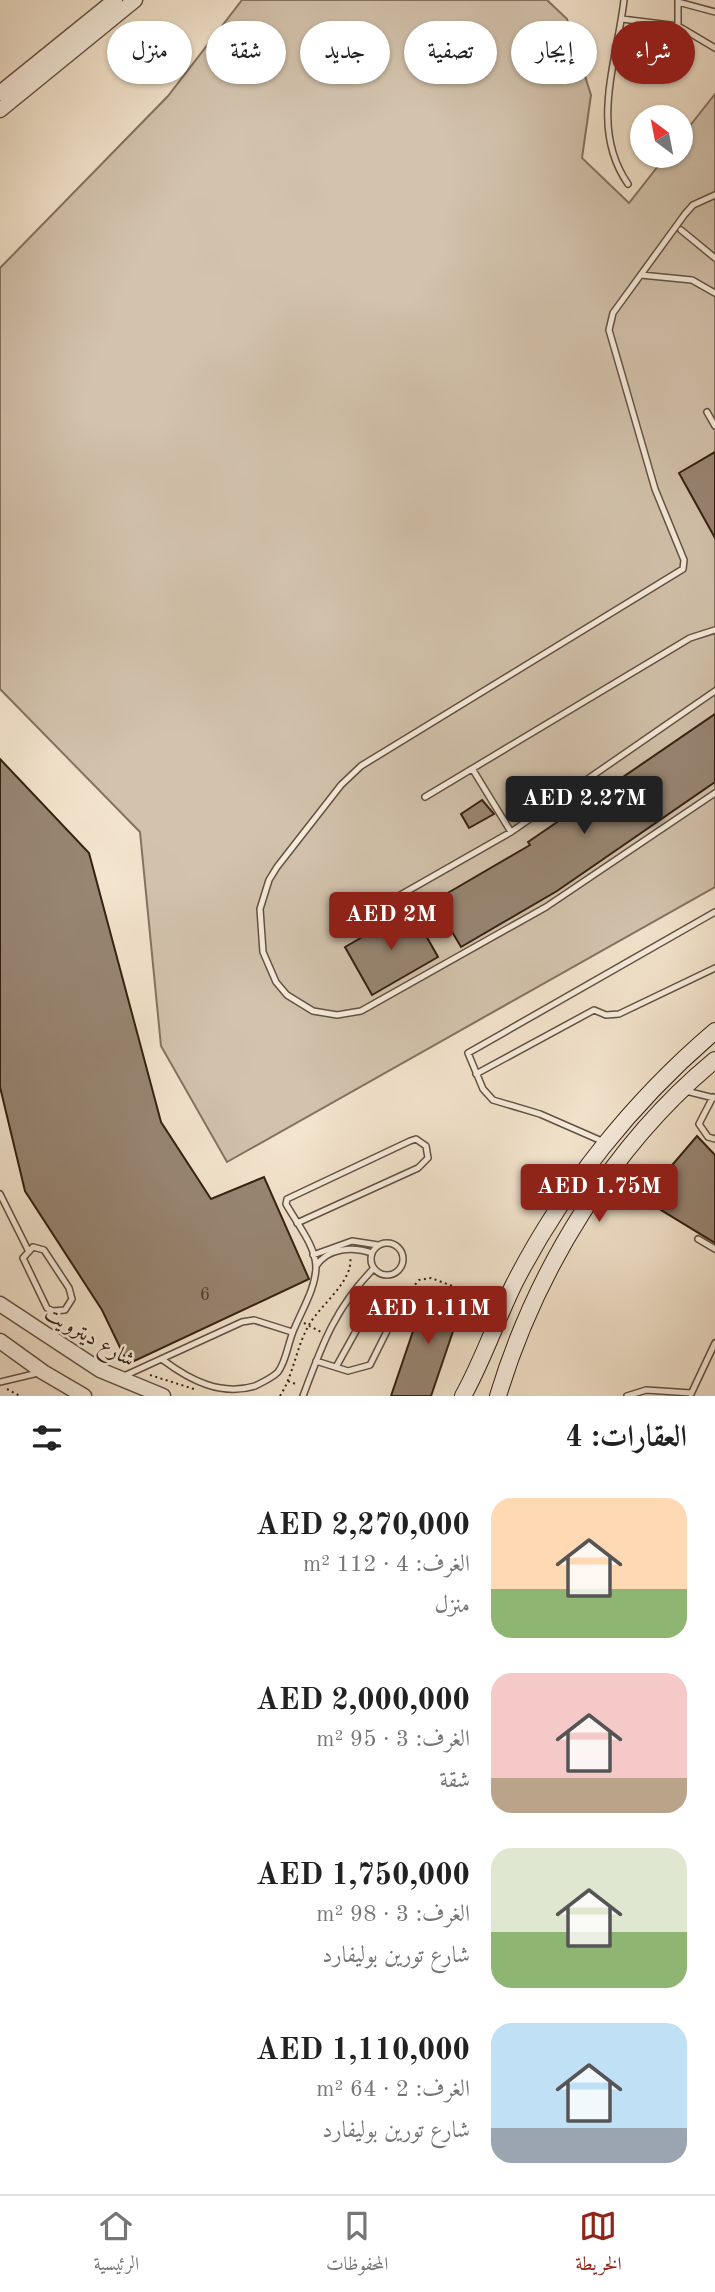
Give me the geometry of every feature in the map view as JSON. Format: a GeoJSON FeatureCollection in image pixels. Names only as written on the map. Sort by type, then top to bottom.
{"type":"FeatureCollection","features":[{"type":"Feature","properties":{"kind":"main road"},"geometry":{"type":"LineString","coordinates":[[464,1395],[504,1305],[554,1215],[607,1143],[661,1080],[715,1031]]}},
{"type":"Feature","properties":{"kind":"main road"},"geometry":{"type":"LineString","coordinates":[[498,1396],[520,1330],[583,1214],[622,1158],[715,1060]]}},
{"type":"Feature","properties":{"kind":"street"},"geometry":{"type":"LineString","coordinates":[[0,93],[115,0]]}},
{"type":"Feature","properties":{"kind":"street"},"geometry":{"type":"LineString","coordinates":[[0,110],[135,0]]}},
{"type":"Feature","properties":{"kind":"street","name":"شارع ديترويت"},"geometry":{"type":"LineString","coordinates":[[0,1304],[72,1354],[117,1378],[163,1396]]}},
{"type":"Feature","properties":{"kind":"street"},"geometry":{"type":"LineString","coordinates":[[0,1340],[43,1372],[84,1396]]}},
{"type":"Feature","properties":{"kind":"lane"},"geometry":{"type":"LineString","coordinates":[[624,0],[606,127],[612,158],[628,184]]}},
{"type":"Feature","properties":{"kind":"lane"},"geometry":{"type":"LineString","coordinates":[[678,21],[678,1],[715,12]]}},
{"type":"Feature","properties":{"kind":"lane"},"geometry":{"type":"LineString","coordinates":[[622,19],[638,21]]}},
{"type":"Feature","properties":{"kind":"lane"},"geometry":{"type":"LineString","coordinates":[[695,36],[715,48]]}},
{"type":"Feature","properties":{"kind":"lane"},"geometry":{"type":"LineString","coordinates":[[715,195],[693,205],[685,214],[613,313],[609,339],[656,493],[684,560],[683,569],[354,771],[269,880],[260,909],[263,952],[268,968],[287,995],[313,1011],[337,1015],[361,1011],[545,907],[715,793]]}},
{"type":"Feature","properties":{"kind":"lane"},"geometry":{"type":"LineString","coordinates":[[681,230],[715,258]]}},
{"type":"Feature","properties":{"kind":"lane"},"geometry":{"type":"LineString","coordinates":[[641,275],[692,280],[715,293]]}},
{"type":"Feature","properties":{"kind":"lane"},"geometry":{"type":"LineString","coordinates":[[707,412],[715,426]]}},
{"type":"Feature","properties":{"kind":"lane"},"geometry":{"type":"LineString","coordinates":[[425,797],[690,638],[715,630]]}},
{"type":"Feature","properties":{"kind":"lane"},"geometry":{"type":"LineString","coordinates":[[339,930],[511,832],[715,691]]}},
{"type":"Feature","properties":{"kind":"lane"},"geometry":{"type":"LineString","coordinates":[[472,770],[511,832]]}},
{"type":"Feature","properties":{"kind":"lane"},"geometry":{"type":"LineString","coordinates":[[607,1143],[540,1114],[493,1100],[467,1057],[474,1048],[715,912]]}},
{"type":"Feature","properties":{"kind":"lane"},"geometry":{"type":"LineString","coordinates":[[476,1074],[594,1010],[606,1015],[619,1014],[715,968]]}},
{"type":"Feature","properties":{"kind":"lane"},"geometry":{"type":"LineString","coordinates":[[683,1091],[714,1097],[699,1124],[708,1137],[715,1139]]}},
{"type":"Feature","properties":{"kind":"lane"},"geometry":{"type":"LineString","coordinates":[[163,1360],[184,1376],[228,1393],[243,1391],[278,1371],[312,1286],[316,1266],[286,1204],[289,1197],[410,1141],[416,1139],[426,1146],[428,1158],[418,1168],[297,1223]]}},
{"type":"Feature","properties":{"kind":"lane"},"geometry":{"type":"LineString","coordinates":[[0,1194],[29,1250]]}},
{"type":"Feature","properties":{"kind":"lane"},"geometry":{"type":"LineString","coordinates":[[698,1239],[715,1249]]}},
{"type":"Feature","properties":{"kind":"lane"},"geometry":{"type":"LineString","coordinates":[[313,1255],[352,1241],[378,1245]]}},
{"type":"Feature","properties":{"kind":"lane"},"geometry":{"type":"LineString","coordinates":[[384,1242],[398,1246],[404,1258],[402,1265],[393,1274],[379,1273],[374,1268],[372,1254],[378,1245],[384,1242]]}},
{"type":"Feature","properties":{"kind":"lane"},"geometry":{"type":"LineString","coordinates":[[316,1266],[325,1255],[348,1249],[372,1254]]}},
{"type":"Feature","properties":{"kind":"lane"},"geometry":{"type":"LineString","coordinates":[[29,1250],[44,1250],[68,1288],[72,1299],[65,1310],[53,1311],[43,1303],[24,1264],[23,1258],[29,1250]]}},
{"type":"Feature","properties":{"kind":"lane"},"geometry":{"type":"LineString","coordinates":[[303,1396],[325,1334],[341,1306],[374,1268]]}},
{"type":"Feature","properties":{"kind":"lane"},"geometry":{"type":"LineString","coordinates":[[316,1361],[356,1371],[370,1364],[403,1299]]}},
{"type":"Feature","properties":{"kind":"lane"},"geometry":{"type":"LineString","coordinates":[[336,1367],[366,1312]]}},
{"type":"Feature","properties":{"kind":"lane"},"geometry":{"type":"LineString","coordinates":[[117,1378],[139,1371],[242,1322],[260,1322],[292,1332]]}},
{"type":"Feature","properties":{"kind":"lane"},"geometry":{"type":"LineString","coordinates":[[627,1396],[646,1390],[690,1394],[715,1343]]}},
{"type":"Feature","properties":{"kind":"lane"},"geometry":{"type":"LineString","coordinates":[[0,1383],[43,1372]]}},
{"type":"Feature","properties":{"kind":"path"},"geometry":{"type":"LineString","coordinates":[[280,1396],[308,1325],[350,1270],[348,1249]]}},
{"type":"Feature","properties":{"kind":"path"},"geometry":{"type":"LineString","coordinates":[[403,1299],[419,1280],[431,1278],[504,1305]]}},
{"type":"Feature","properties":{"kind":"path"},"geometry":{"type":"LineString","coordinates":[[298,1320],[325,1334]]}},
{"type":"Feature","properties":{"kind":"path"},"geometry":{"type":"LineString","coordinates":[[139,1371],[202,1392]]}},
{"type":"Feature","properties":{"kind":"path"},"geometry":{"type":"LineString","coordinates":[[288,1381],[306,1387]]}},
{"type":"Feature","properties":{"kind":"path"},"geometry":{"type":"LineString","coordinates":[[0,1383],[20,1396]]}},
{"type":"Feature","properties":{"kind":"shaded area"},"geometry":{"type":"Polygon","coordinates":[[[242,0],[547,0],[568,21],[511,21],[511,84],[588,84],[591,95],[582,158],[629,203],[657,168],[693,168],[693,122],[715,94],[715,887],[227,1162],[161,1046],[140,832],[0,689],[0,268],[177,84],[192,84],[192,65],[206,47],[206,84],[286,84],[286,21],[226,21],[242,0]]]}},
{"type":"Feature","properties":{"kind":"building"},"geometry":{"type":"Polygon","coordinates":[[[715,452],[715,538],[679,473],[715,452]]]}},
{"type":"Feature","properties":{"kind":"building"},"geometry":{"type":"Polygon","coordinates":[[[715,714],[715,782],[557,891],[461,947],[434,901],[530,845],[528,842],[715,714]]]}},
{"type":"Feature","properties":{"kind":"building"},"geometry":{"type":"Polygon","coordinates":[[[0,759],[89,853],[161,1122],[211,1199],[264,1177],[309,1279],[128,1364],[102,1310],[25,1191],[0,1087],[0,759]]]}},
{"type":"Feature","properties":{"kind":"building"},"geometry":{"type":"Polygon","coordinates":[[[482,800],[494,814],[469,828],[461,814],[482,800]]]}},
{"type":"Feature","properties":{"kind":"building"},"geometry":{"type":"Polygon","coordinates":[[[411,909],[438,957],[372,995],[345,947],[411,909]]]}},
{"type":"Feature","properties":{"kind":"building"},"geometry":{"type":"Polygon","coordinates":[[[697,1136],[715,1155],[715,1243],[643,1199],[697,1136]]]}},
{"type":"Feature","properties":{"kind":"building"},"geometry":{"type":"Polygon","coordinates":[[[427,1290],[463,1302],[431,1396],[391,1396],[427,1290]]]}}]}
